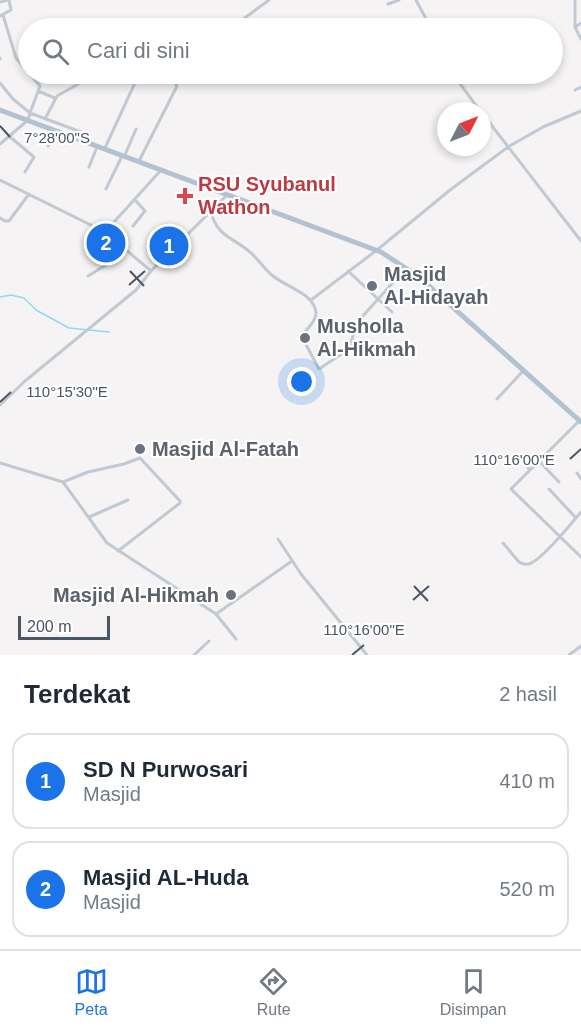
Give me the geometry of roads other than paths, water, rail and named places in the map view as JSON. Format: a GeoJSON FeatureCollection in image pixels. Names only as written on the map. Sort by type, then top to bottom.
{"type":"FeatureCollection","features":[{"type":"Feature","properties":{"kind":"main road"},"geometry":{"type":"LineString","coordinates":[[0,110],[377,250],[420,277],[580,421]]}},
{"type":"Feature","properties":{"kind":"street"},"geometry":{"type":"LineString","coordinates":[[0,2],[9,0],[11,10],[1,15],[18,59]]}},
{"type":"Feature","properties":{"kind":"street"},"geometry":{"type":"LineString","coordinates":[[245,18],[269,0]]}},
{"type":"Feature","properties":{"kind":"street"},"geometry":{"type":"LineString","coordinates":[[388,4],[399,0]]}},
{"type":"Feature","properties":{"kind":"street"},"geometry":{"type":"LineString","coordinates":[[416,0],[426,18]]}},
{"type":"Feature","properties":{"kind":"street"},"geometry":{"type":"LineString","coordinates":[[575,0],[575,27],[581,39]]}},
{"type":"Feature","properties":{"kind":"street"},"geometry":{"type":"LineString","coordinates":[[575,27],[581,23]]}},
{"type":"Feature","properties":{"kind":"street"},"geometry":{"type":"LineString","coordinates":[[0,83],[13,99],[30,113],[81,132]]}},
{"type":"Feature","properties":{"kind":"street"},"geometry":{"type":"LineString","coordinates":[[0,144],[28,120],[39,84]]}},
{"type":"Feature","properties":{"kind":"street"},"geometry":{"type":"LineString","coordinates":[[45,119],[55,98],[79,84]]}},
{"type":"Feature","properties":{"kind":"street"},"geometry":{"type":"LineString","coordinates":[[105,148],[134,84]]}},
{"type":"Feature","properties":{"kind":"street"},"geometry":{"type":"LineString","coordinates":[[139,161],[176,84]]}},
{"type":"Feature","properties":{"kind":"street"},"geometry":{"type":"LineString","coordinates":[[460,84],[474,102]]}},
{"type":"Feature","properties":{"kind":"street"},"geometry":{"type":"LineString","coordinates":[[575,90],[581,87]]}},
{"type":"Feature","properties":{"kind":"street"},"geometry":{"type":"LineString","coordinates":[[38,91],[55,98]]}},
{"type":"Feature","properties":{"kind":"street"},"geometry":{"type":"LineString","coordinates":[[310,300],[508,147],[543,127],[581,111]]}},
{"type":"Feature","properties":{"kind":"street"},"geometry":{"type":"LineString","coordinates":[[491,125],[581,242]]}},
{"type":"Feature","properties":{"kind":"street"},"geometry":{"type":"LineString","coordinates":[[106,189],[136,129]]}},
{"type":"Feature","properties":{"kind":"street"},"geometry":{"type":"LineString","coordinates":[[48,146],[59,131]]}},
{"type":"Feature","properties":{"kind":"street"},"geometry":{"type":"LineString","coordinates":[[9,136],[34,157],[25,172]]}},
{"type":"Feature","properties":{"kind":"street"},"geometry":{"type":"LineString","coordinates":[[89,167],[97,146]]}},
{"type":"Feature","properties":{"kind":"street"},"geometry":{"type":"LineString","coordinates":[[95,247],[162,169]]}},
{"type":"Feature","properties":{"kind":"street"},"geometry":{"type":"LineString","coordinates":[[0,180],[105,233],[151,271]]}},
{"type":"Feature","properties":{"kind":"street"},"geometry":{"type":"LineString","coordinates":[[0,218],[5,222],[11,220],[29,194]]}},
{"type":"Feature","properties":{"kind":"street"},"geometry":{"type":"LineString","coordinates":[[0,405],[25,381],[136,290],[151,271],[228,195]]}},
{"type":"Feature","properties":{"kind":"street"},"geometry":{"type":"LineString","coordinates":[[132,226],[145,211],[135,201]]}},
{"type":"Feature","properties":{"kind":"street"},"geometry":{"type":"LineString","coordinates":[[212,211],[215,224],[231,240],[250,252],[272,276],[294,287],[310,300],[316,312],[315,318],[302,337],[319,369],[349,349],[356,326],[406,268]]}},
{"type":"Feature","properties":{"kind":"street"},"geometry":{"type":"LineString","coordinates":[[88,276],[124,250]]}},
{"type":"Feature","properties":{"kind":"street"},"geometry":{"type":"LineString","coordinates":[[348,271],[392,312]]}},
{"type":"Feature","properties":{"kind":"street"},"geometry":{"type":"LineString","coordinates":[[497,399],[524,370]]}},
{"type":"Feature","properties":{"kind":"street"},"geometry":{"type":"LineString","coordinates":[[580,421],[511,490],[581,557]]}},
{"type":"Feature","properties":{"kind":"street"},"geometry":{"type":"LineString","coordinates":[[63,482],[88,472],[140,458],[180,501],[180,504],[117,551]]}},
{"type":"Feature","properties":{"kind":"street"},"geometry":{"type":"LineString","coordinates":[[518,458],[531,470]]}},
{"type":"Feature","properties":{"kind":"street"},"geometry":{"type":"LineString","coordinates":[[539,461],[559,482]]}},
{"type":"Feature","properties":{"kind":"street"},"geometry":{"type":"LineString","coordinates":[[0,463],[63,482],[102,537],[117,551],[216,614],[236,639]]}},
{"type":"Feature","properties":{"kind":"street"},"geometry":{"type":"LineString","coordinates":[[577,473],[581,479]]}},
{"type":"Feature","properties":{"kind":"street"},"geometry":{"type":"LineString","coordinates":[[549,489],[576,518]]}},
{"type":"Feature","properties":{"kind":"street"},"geometry":{"type":"LineString","coordinates":[[89,517],[128,500]]}},
{"type":"Feature","properties":{"kind":"street"},"geometry":{"type":"LineString","coordinates":[[502,543],[519,562],[525,564],[536,559],[560,537],[581,512]]}},
{"type":"Feature","properties":{"kind":"street"},"geometry":{"type":"LineString","coordinates":[[278,538],[291,561],[367,655]]}},
{"type":"Feature","properties":{"kind":"street"},"geometry":{"type":"LineString","coordinates":[[216,614],[291,561]]}},
{"type":"Feature","properties":{"kind":"street"},"geometry":{"type":"LineString","coordinates":[[194,655],[209,641]]}},
{"type":"Feature","properties":{"kind":"street"},"geometry":{"type":"LineString","coordinates":[[569,655],[581,646]]}},
{"type":"Feature","properties":{"kind":"waterway"},"geometry":{"type":"LineString","coordinates":[[0,297],[11,295],[24,298],[36,310],[69,328],[109,332]]}},
{"type":"Feature","properties":{"kind":"place","name":"RSU Syubanul Wathon"},"geometry":{"type":"Point","coordinates":[185,196]}},
{"type":"Feature","properties":{"kind":"place","name":"Masjid AL-Huda"},"geometry":{"type":"Point","coordinates":[106,243]}},
{"type":"Feature","properties":{"kind":"place","name":"SD N Purwosari"},"geometry":{"type":"Point","coordinates":[169,246]}},
{"type":"Feature","properties":{"kind":"place","name":"Masjid Al-Hidayah"},"geometry":{"type":"Point","coordinates":[372,286]}},
{"type":"Feature","properties":{"kind":"place","name":"Musholla Al-Hikmah"},"geometry":{"type":"Point","coordinates":[305,338]}},
{"type":"Feature","properties":{"kind":"place","name":"Masjid Al-Fatah"},"geometry":{"type":"Point","coordinates":[140,449]}},
{"type":"Feature","properties":{"kind":"place","name":"Masjid Al-Hikmah"},"geometry":{"type":"Point","coordinates":[231,595]}}]}
